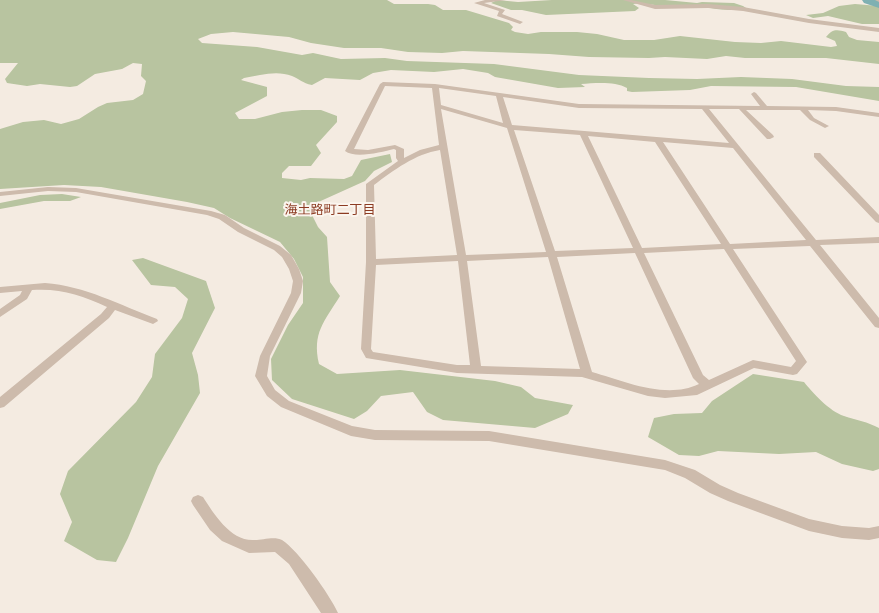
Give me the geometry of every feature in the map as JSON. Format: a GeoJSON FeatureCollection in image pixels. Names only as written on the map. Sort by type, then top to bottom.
{"type":"FeatureCollection","features":[{"type":"Feature","properties":{"kind":"street"},"geometry":{"type":"LineString","coordinates":[[504,0],[477,3],[500,9],[502,10],[499,15],[520,22]]}},
{"type":"Feature","properties":{"kind":"street"},"geometry":{"type":"LineString","coordinates":[[525,0],[532,0]]}},
{"type":"Feature","properties":{"kind":"street"},"geometry":{"type":"LineString","coordinates":[[625,0],[655,7],[708,6],[743,9],[809,21],[879,30]]}},
{"type":"Feature","properties":{"kind":"street"},"geometry":{"type":"LineString","coordinates":[[402,161],[400,158],[400,149],[395,147],[368,152],[349,151],[383,84],[435,86],[579,106],[836,109],[879,115]]}},
{"type":"Feature","properties":{"kind":"street"},"geometry":{"type":"LineString","coordinates":[[435,86],[443,147],[462,258],[476,370]]}},
{"type":"Feature","properties":{"kind":"street"},"geometry":{"type":"LineString","coordinates":[[754,94],[765,107]]}},
{"type":"Feature","properties":{"kind":"street"},"geometry":{"type":"LineString","coordinates":[[500,96],[507,123],[510,127],[552,255],[586,368],[586,374]]}},
{"type":"Feature","properties":{"kind":"street"},"geometry":{"type":"LineString","coordinates":[[438,106],[510,127],[735,146]]}},
{"type":"Feature","properties":{"kind":"street"},"geometry":{"type":"LineString","coordinates":[[704,107],[879,325]]}},
{"type":"Feature","properties":{"kind":"street"},"geometry":{"type":"LineString","coordinates":[[740,107],[770,137]]}},
{"type":"Feature","properties":{"kind":"street"},"geometry":{"type":"LineString","coordinates":[[802,108],[812,119],[824,126]]}},
{"type":"Feature","properties":{"kind":"street"},"geometry":{"type":"LineString","coordinates":[[584,133],[584,136],[640,251],[699,378],[707,385]]}},
{"type":"Feature","properties":{"kind":"street"},"geometry":{"type":"LineString","coordinates":[[443,147],[436,148],[402,161],[370,184],[371,262],[366,349],[370,355],[458,369],[586,374],[648,392],[665,394],[694,392],[753,364],[793,371],[802,362],[658,140]]}},
{"type":"Feature","properties":{"kind":"street"},"geometry":{"type":"LineString","coordinates":[[817,155],[879,220]]}},
{"type":"Feature","properties":{"kind":"street"},"geometry":{"type":"LineString","coordinates":[[0,194],[48,189],[76,190],[208,213],[222,217],[241,230],[276,248],[286,255],[294,269],[298,281],[296,293],[265,356],[261,376],[271,393],[285,404],[344,428],[375,435],[489,436],[666,465],[690,474],[716,489],[734,497],[809,524],[842,532],[870,534],[879,532]]}},
{"type":"Feature","properties":{"kind":"street"},"geometry":{"type":"LineString","coordinates":[[371,262],[879,240]]}},
{"type":"Feature","properties":{"kind":"street"},"geometry":{"type":"LineString","coordinates":[[0,290],[59,287],[85,293],[113,306],[153,321]]}},
{"type":"Feature","properties":{"kind":"street"},"geometry":{"type":"LineString","coordinates":[[0,314],[24,297],[29,288]]}},
{"type":"Feature","properties":{"kind":"street"},"geometry":{"type":"LineString","coordinates":[[0,404],[105,316],[113,306]]}},
{"type":"Feature","properties":{"kind":"street"},"geometry":{"type":"LineString","coordinates":[[198,501],[215,526],[227,537],[248,547],[277,545],[294,559],[330,613]]}},
{"type":"Feature","properties":{"kind":"green space"},"geometry":{"type":"Polygon","coordinates":[[[0,0],[387,0],[394,4],[428,4],[435,5],[443,10],[466,10],[509,23],[513,27],[511,30],[515,32],[528,34],[541,32],[577,32],[597,34],[624,40],[654,40],[680,36],[735,42],[761,43],[781,41],[831,47],[837,46],[835,41],[826,37],[835,30],[840,30],[846,32],[849,37],[857,40],[879,42],[879,64],[826,58],[745,58],[726,56],[707,59],[665,57],[589,57],[463,51],[442,53],[408,52],[381,48],[344,48],[311,43],[289,37],[233,32],[211,34],[198,39],[202,43],[257,47],[302,55],[313,53],[341,59],[385,58],[407,61],[494,64],[579,75],[697,79],[741,77],[792,79],[846,86],[879,87],[879,101],[796,87],[711,86],[690,90],[632,92],[627,91],[627,88],[617,84],[599,83],[581,84],[585,87],[558,88],[495,77],[488,73],[463,69],[434,72],[391,70],[373,73],[360,80],[325,78],[312,85],[292,76],[280,73],[244,78],[241,80],[267,87],[267,96],[235,113],[239,119],[255,119],[282,112],[302,110],[321,110],[337,116],[337,122],[316,145],[321,153],[311,166],[289,166],[282,173],[282,178],[301,180],[310,178],[344,179],[352,176],[361,160],[390,154],[392,162],[374,171],[365,181],[314,204],[310,211],[318,227],[327,237],[330,282],[340,296],[324,321],[318,336],[317,353],[319,364],[337,374],[400,370],[495,381],[521,387],[535,398],[573,405],[568,414],[535,428],[443,420],[427,412],[413,392],[381,396],[367,411],[354,419],[292,399],[272,380],[271,359],[288,325],[303,303],[303,277],[294,259],[280,242],[230,218],[214,208],[187,202],[101,187],[64,185],[0,189],[0,129],[23,122],[44,120],[61,124],[79,119],[107,103],[133,100],[143,94],[146,81],[141,76],[142,64],[133,63],[122,69],[95,74],[77,86],[70,87],[40,84],[27,86],[7,83],[5,79],[18,63],[0,63],[0,0]]]}},
{"type":"Feature","properties":{"kind":"green space"},"geometry":{"type":"Polygon","coordinates":[[[497,0],[518,2],[552,0],[665,0],[697,3],[734,3],[746,8],[726,10],[693,6],[639,3],[633,4],[639,8],[635,11],[546,15],[522,10],[511,10],[491,3],[497,0]]]}},
{"type":"Feature","properties":{"kind":"green space"},"geometry":{"type":"Polygon","coordinates":[[[855,4],[879,6],[879,24],[862,24],[828,16],[813,18],[806,15],[823,13],[839,6],[855,4]]]}},
{"type":"Feature","properties":{"kind":"green space"},"geometry":{"type":"Polygon","coordinates":[[[62,194],[81,197],[70,201],[44,201],[0,209],[0,203],[40,195],[62,194]]]}},
{"type":"Feature","properties":{"kind":"green space"},"geometry":{"type":"Polygon","coordinates":[[[143,258],[206,281],[215,308],[192,353],[198,375],[200,393],[158,466],[128,538],[116,562],[97,560],[64,541],[72,522],[60,494],[68,471],[136,402],[152,377],[155,354],[182,318],[188,299],[175,287],[151,285],[132,260],[143,258]]]}},
{"type":"Feature","properties":{"kind":"green space"},"geometry":{"type":"Polygon","coordinates":[[[753,374],[804,382],[827,406],[838,414],[879,428],[879,469],[873,471],[842,464],[816,452],[779,454],[718,451],[699,456],[679,455],[648,437],[654,418],[674,414],[702,413],[712,401],[753,374]]]}},
{"type":"Feature","properties":{"kind":"waterway"},"geometry":{"type":"LineString","coordinates":[[869,0],[879,3]]}},
{"type":"Feature","properties":{"kind":"district","name":"海土路町二丁目"},"geometry":{"type":"Point","coordinates":[330,210]}}]}
